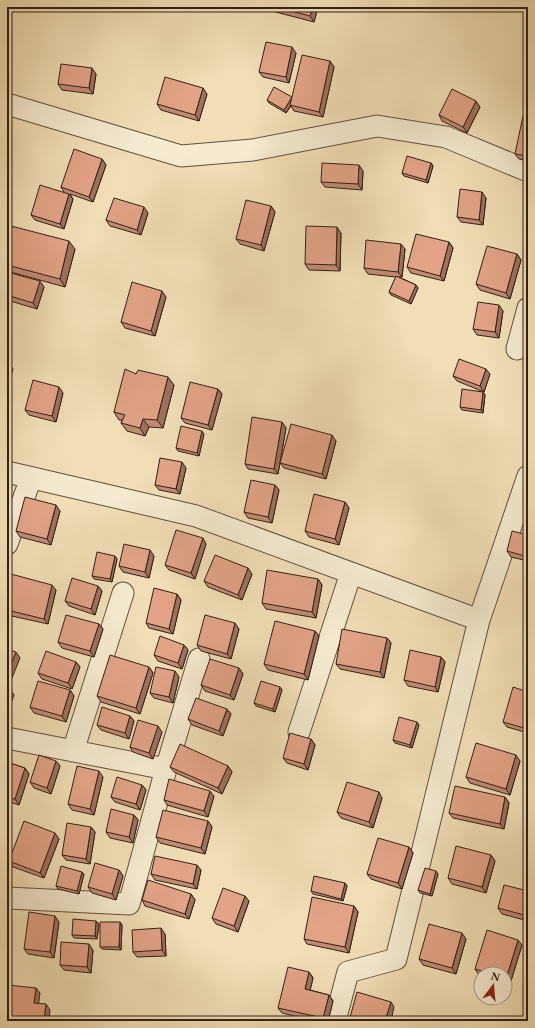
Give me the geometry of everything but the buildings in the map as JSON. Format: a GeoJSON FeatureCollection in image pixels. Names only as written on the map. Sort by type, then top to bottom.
{"type":"FeatureCollection","features":[{"type":"Feature","properties":{"kind":"street"},"geometry":{"type":"LineString","coordinates":[[7,104],[181,156],[253,150],[377,126],[446,137],[528,171]]}},
{"type":"Feature","properties":{"kind":"street"},"geometry":{"type":"LineString","coordinates":[[517,349],[528,308]]}},
{"type":"Feature","properties":{"kind":"street"},"geometry":{"type":"LineString","coordinates":[[7,472],[196,516],[479,620]]}},
{"type":"Feature","properties":{"kind":"street"},"geometry":{"type":"LineString","coordinates":[[335,1021],[348,972],[396,959],[479,620],[528,476]]}},
{"type":"Feature","properties":{"kind":"street"},"geometry":{"type":"LineString","coordinates":[[7,544],[31,478]]}},
{"type":"Feature","properties":{"kind":"street"},"geometry":{"type":"LineString","coordinates":[[299,732],[351,573]]}},
{"type":"Feature","properties":{"kind":"street"},"geometry":{"type":"LineString","coordinates":[[73,751],[123,593]]}},
{"type":"Feature","properties":{"kind":"street"},"geometry":{"type":"LineString","coordinates":[[7,898],[129,904],[166,769],[200,659]]}},
{"type":"Feature","properties":{"kind":"street"},"geometry":{"type":"LineString","coordinates":[[7,738],[166,769]]}}]}
